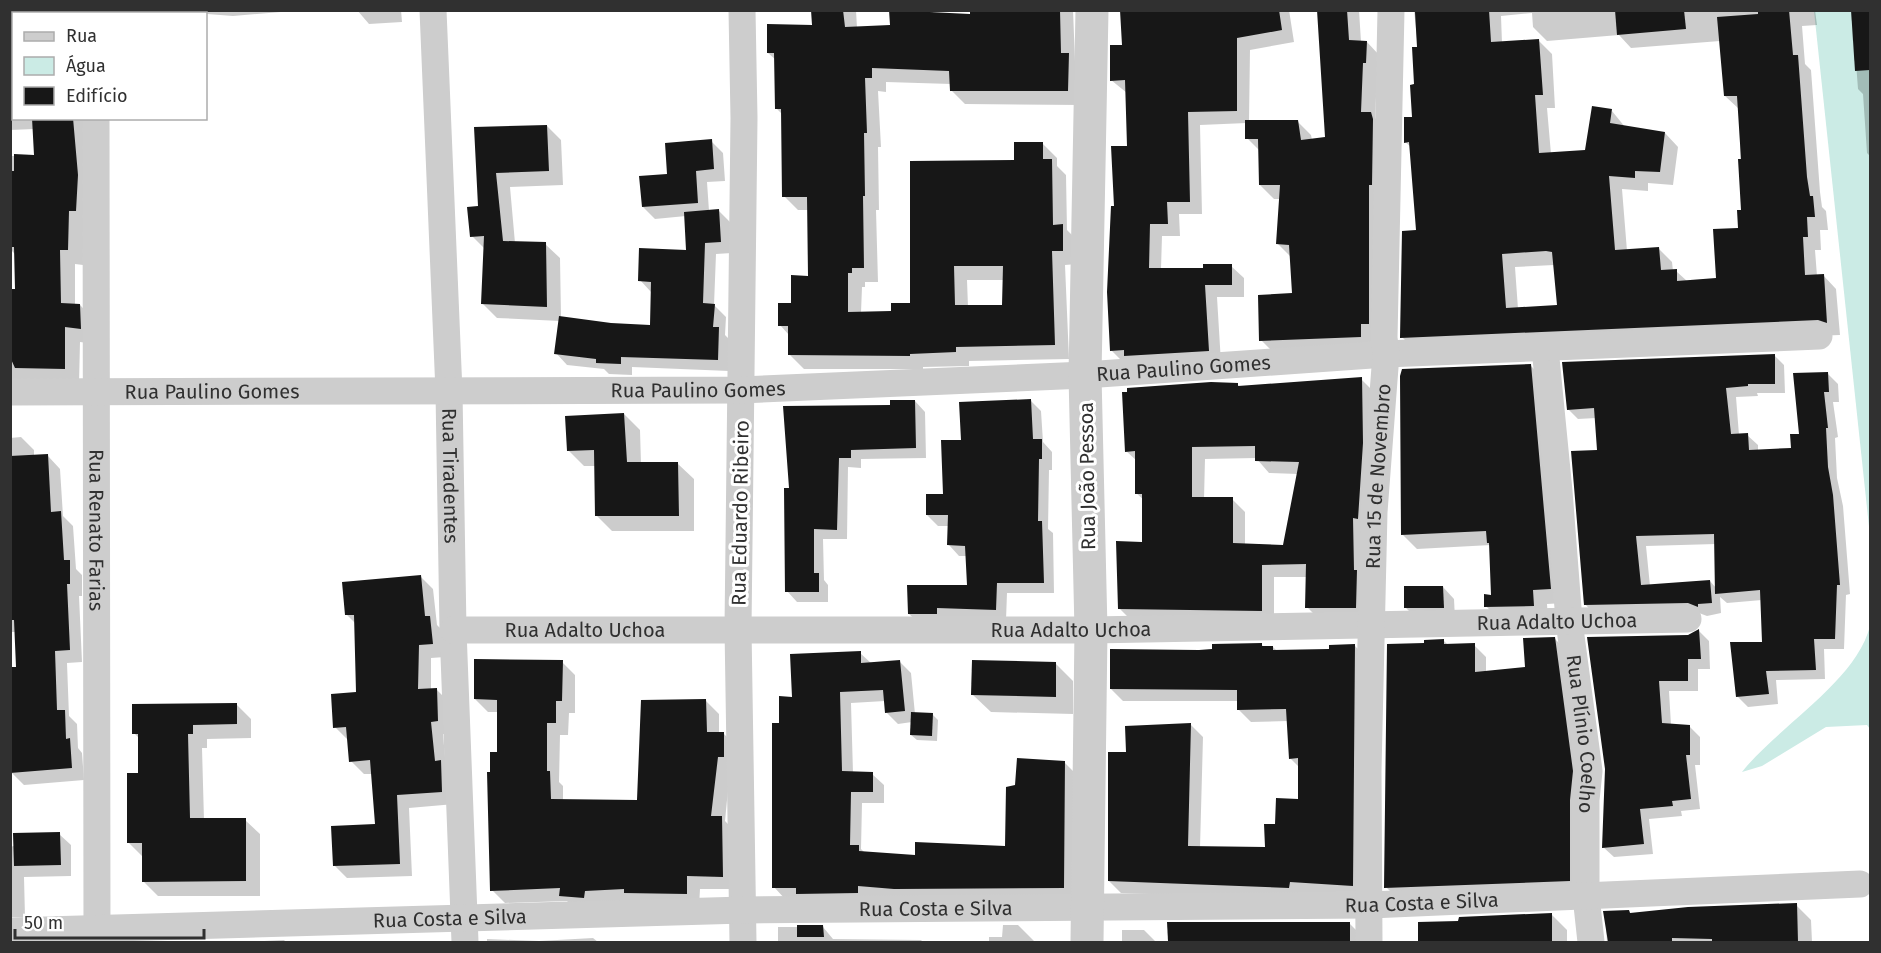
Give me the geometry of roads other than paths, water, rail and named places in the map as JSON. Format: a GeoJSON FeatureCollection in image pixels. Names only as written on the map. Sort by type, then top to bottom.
{"type":"FeatureCollection","features":[{"type":"Feature","properties":{"kind":"street","name":"Rua Tiradentes"},"geometry":{"type":"LineString","coordinates":[[433,10],[449,392],[453,630],[464,929]]}},
{"type":"Feature","properties":{"kind":"street","name":"Rua Eduardo Ribeiro"},"geometry":{"type":"LineString","coordinates":[[742,10],[744,118],[738,628],[743,942]]}},
{"type":"Feature","properties":{"kind":"street","name":"Rua João Pessoa"},"geometry":{"type":"LineString","coordinates":[[1070,10],[1080,630],[1077,908],[1087,942]]}},
{"type":"Feature","properties":{"kind":"street","name":"Rua João Pessoa"},"geometry":{"type":"LineString","coordinates":[[1075,375],[1092,10]]}},
{"type":"Feature","properties":{"kind":"street","name":"Rua 15 de Novembro"},"geometry":{"type":"LineString","coordinates":[[1369,942],[1368,771],[1371,626],[1374,512],[1386,354],[1384,338],[1391,10]]}},
{"type":"Feature","properties":{"kind":"street","name":"Rua Renato Farias"},"geometry":{"type":"LineString","coordinates":[[96,120],[97,935]]}},
{"type":"Feature","properties":{"kind":"street","name":"Rua Paulino Gomes"},"geometry":{"type":"LineString","coordinates":[[10,392],[98,394],[741,390],[1075,375],[1386,354],[1819,336]]}},
{"type":"Feature","properties":{"kind":"street","name":"Rua Plínio Coelho"},"geometry":{"type":"LineString","coordinates":[[1545,348],[1569,621],[1589,771],[1586,817],[1586,897],[1591,942]]}},
{"type":"Feature","properties":{"kind":"street","name":"Rua Adalto Uchoa"},"geometry":{"type":"LineString","coordinates":[[453,630],[738,628],[1080,630],[1688,619]]}},
{"type":"Feature","properties":{"kind":"street","name":"Rua Costa e Silva"},"geometry":{"type":"LineString","coordinates":[[10,931],[97,935],[464,929],[744,910],[1370,905],[1860,884]]}},
{"type":"Feature","properties":{"kind":"street","name":"Rua João Pessoa"},"geometry":{"type":"LineString","coordinates":[[1066,942],[1077,908]]}},
{"type":"Feature","properties":{"kind":"water"},"geometry":{"type":"Polygon","coordinates":[[[1814,11],[1870,11],[1870,536],[1814,11]]]}},
{"type":"Feature","properties":{"kind":"water"},"geometry":{"type":"Polygon","coordinates":[[[1870,626],[1870,729],[1867,725],[1826,727],[1762,766],[1742,772],[1757,755],[1833,685],[1862,647],[1870,626]]]}}]}
